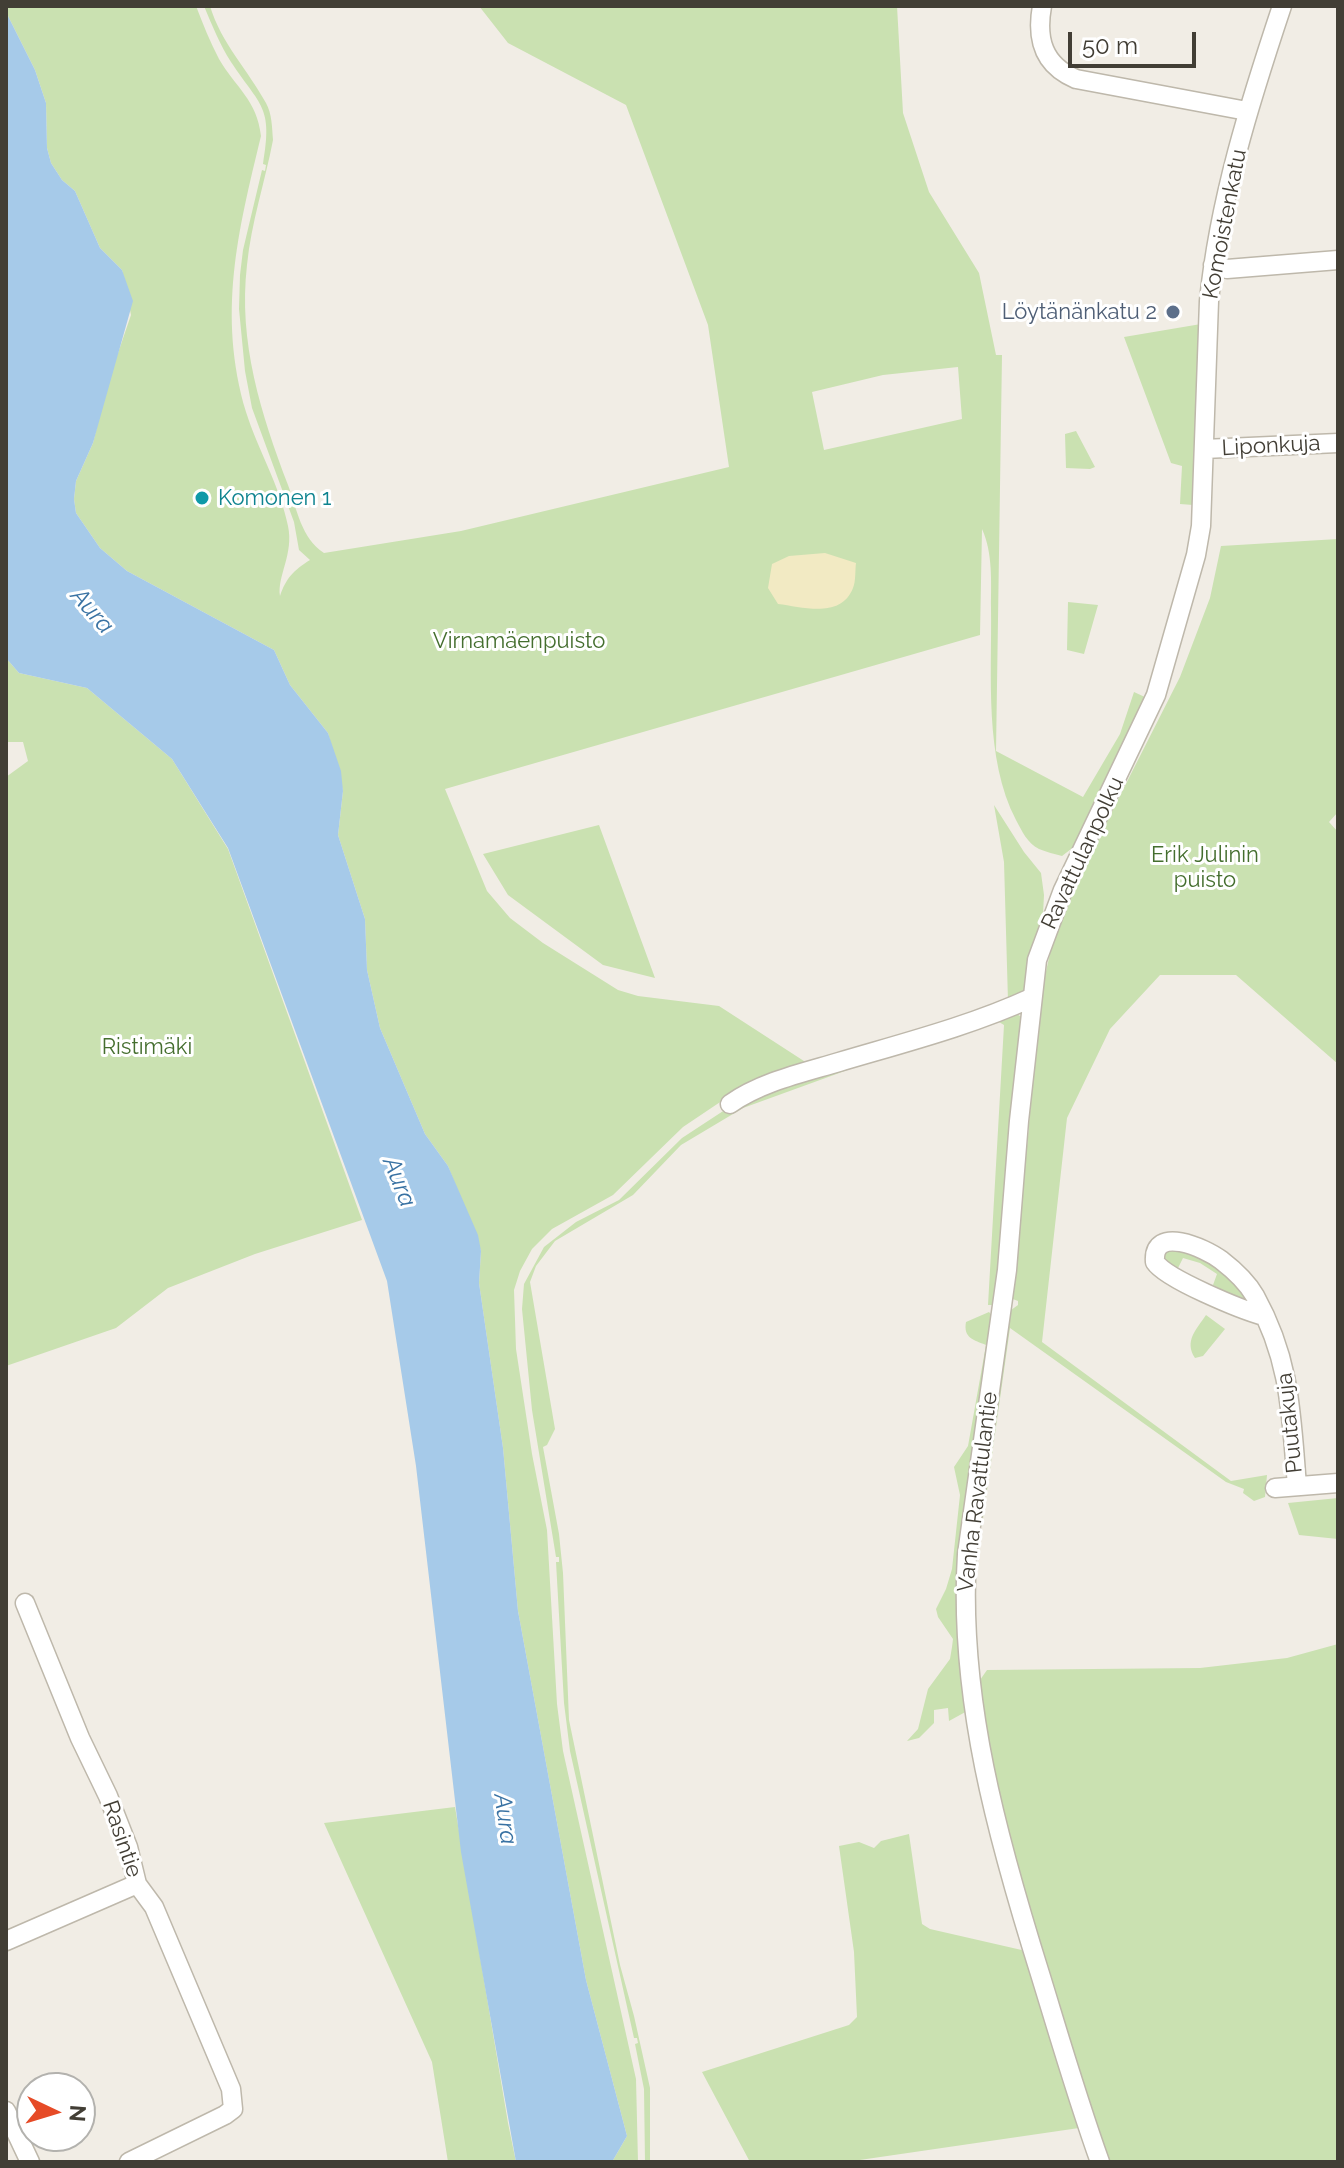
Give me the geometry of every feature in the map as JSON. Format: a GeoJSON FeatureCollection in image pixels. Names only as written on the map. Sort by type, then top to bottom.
{"type":"FeatureCollection","features":[{"type":"Feature","properties":{"kind":"street"},"geometry":{"type":"LineString","coordinates":[[1042,6],[1041,45],[1045,56],[1066,75],[1247,111]]}},
{"type":"Feature","properties":{"kind":"street","name":"Komoistenkatu"},"geometry":{"type":"LineString","coordinates":[[1204,449],[1213,265],[1247,111],[1282,6]]}},
{"type":"Feature","properties":{"kind":"street"},"geometry":{"type":"LineString","coordinates":[[1213,265],[1227,269],[1338,260]]}},
{"type":"Feature","properties":{"kind":"street","name":"Liponkuja"},"geometry":{"type":"LineString","coordinates":[[1204,449],[1338,443]]}},
{"type":"Feature","properties":{"kind":"street","name":"Ravattulanpolku"},"geometry":{"type":"LineString","coordinates":[[1031,998],[1037,960],[1063,890],[1148,716],[1171,651],[1174,627],[1199,544],[1204,449]]}},
{"type":"Feature","properties":{"kind":"street"},"geometry":{"type":"LineString","coordinates":[[730,1104],[754,1090],[909,1042],[1008,1009],[1031,998]]}},
{"type":"Feature","properties":{"kind":"street","name":"Vanha Ravattulantie"},"geometry":{"type":"LineString","coordinates":[[1031,998],[1007,1270],[967,1554],[966,1627],[980,1738],[1002,1847],[1100,2162]]}},
{"type":"Feature","properties":{"kind":"street","name":"Puutakuja"},"geometry":{"type":"LineString","coordinates":[[1264,1316],[1245,1311],[1167,1273],[1155,1262],[1156,1248],[1165,1242],[1184,1242],[1219,1259],[1249,1286],[1264,1316],[1279,1350],[1287,1381],[1297,1486]]}},
{"type":"Feature","properties":{"kind":"street"},"geometry":{"type":"LineString","coordinates":[[1275,1488],[1338,1483]]}},
{"type":"Feature","properties":{"kind":"street","name":"Rasintie"},"geometry":{"type":"LineString","coordinates":[[25,1603],[128,1847],[137,1884],[154,1907],[231,2089],[233,2109],[225,2115],[129,2162]]}},
{"type":"Feature","properties":{"kind":"street"},"geometry":{"type":"LineString","coordinates":[[6,1941],[137,1884]]}},
{"type":"Feature","properties":{"kind":"street"},"geometry":{"type":"LineString","coordinates":[[6,2111],[30,2162]]}},
{"type":"Feature","properties":{"kind":"green space","name":"Virnamäenpuisto"},"geometry":{"type":"Polygon","coordinates":[[[6,6],[196,6],[219,59],[255,113],[261,136],[238,239],[232,307],[233,341],[246,412],[280,497],[288,526],[289,546],[280,596],[291,575],[310,560],[299,550],[294,522],[252,408],[239,309],[243,250],[262,170],[265,171],[266,165],[263,164],[265,118],[257,99],[223,49],[204,6],[210,6],[221,32],[259,91],[271,116],[273,140],[247,265],[245,294],[249,350],[269,432],[297,513],[310,539],[324,553],[461,531],[729,467],[708,325],[626,105],[508,43],[479,6],[897,6],[903,113],[929,192],[979,273],[996,355],[1002,355],[996,751],[1083,797],[1120,734],[1134,692],[1147,698],[1075,846],[1062,856],[1035,846],[1016,820],[1006,796],[994,744],[991,568],[982,529],[980,635],[445,789],[487,891],[510,918],[543,943],[618,990],[638,996],[719,1006],[807,1063],[747,1084],[683,1127],[613,1195],[552,1229],[532,1249],[514,1290],[516,1349],[547,1530],[557,1704],[563,1751],[636,2079],[638,2162],[612,2162],[627,2136],[586,1980],[518,1611],[503,1448],[479,1283],[481,1251],[448,1166],[425,1134],[380,1028],[367,970],[365,919],[338,835],[343,791],[328,733],[290,685],[274,650],[127,571],[100,548],[76,513],[76,481],[93,443],[107,385],[131,315],[122,270],[100,248],[75,191],[62,180],[51,163],[47,148],[46,103],[35,70],[6,12],[6,6]],[[958,367],[883,375],[812,392],[824,450],[962,419],[958,367]]]}},
{"type":"Feature","properties":{"kind":"green space"},"geometry":{"type":"Polygon","coordinates":[[[1201,324],[1193,505],[1180,504],[1182,466],[1171,463],[1124,337],[1201,324]]]}},
{"type":"Feature","properties":{"kind":"green space"},"geometry":{"type":"Polygon","coordinates":[[[1076,431],[1095,467],[1066,468],[1065,434],[1076,431]]]}},
{"type":"Feature","properties":{"kind":"green space","name":"Erik Julinin puisto"},"geometry":{"type":"Polygon","coordinates":[[[1338,539],[1338,812],[1329,822],[1338,832],[1338,1064],[1236,975],[1160,975],[1110,1029],[1067,1118],[1042,1342],[1231,1481],[1267,1475],[1265,1497],[1254,1501],[1243,1493],[1244,1489],[1226,1482],[1010,1328],[982,1526],[977,1523],[1007,1313],[1018,1305],[1018,1301],[1010,1298],[1028,1137],[1038,1007],[1058,918],[1180,677],[1210,598],[1221,546],[1338,539]]]}},
{"type":"Feature","properties":{"kind":"green space"},"geometry":{"type":"Polygon","coordinates":[[[1068,602],[1098,605],[1084,654],[1067,650],[1068,602]]]}},
{"type":"Feature","properties":{"kind":"green space","name":"Ristimäki"},"geometry":{"type":"Polygon","coordinates":[[[6,658],[19,673],[87,688],[172,759],[228,849],[362,1220],[255,1254],[168,1288],[116,1328],[6,1366],[6,777],[28,761],[23,742],[6,742],[6,658]]]}},
{"type":"Feature","properties":{"kind":"green space"},"geometry":{"type":"Polygon","coordinates":[[[994,805],[1041,873],[1044,895],[1043,914],[1032,947],[1028,983],[1023,991],[1008,1001],[1004,862],[994,805]]]}},
{"type":"Feature","properties":{"kind":"green space"},"geometry":{"type":"Polygon","coordinates":[[[599,825],[655,978],[603,965],[508,895],[483,854],[599,825]]]}},
{"type":"Feature","properties":{"kind":"green space"},"geometry":{"type":"Polygon","coordinates":[[[1014,1012],[1023,1018],[1008,1196],[994,1305],[988,1305],[1004,1025],[999,1022],[853,1068],[743,1108],[681,1145],[633,1195],[555,1241],[536,1266],[530,1282],[555,1429],[543,1447],[563,1573],[569,1720],[620,1965],[650,2088],[650,2162],[645,2162],[644,2089],[635,2044],[638,2043],[634,2038],[570,1751],[564,1703],[556,1562],[559,1562],[559,1557],[556,1557],[532,1410],[522,1309],[524,1284],[544,1247],[576,1222],[619,1200],[682,1138],[743,1098],[1014,1012]]]}},
{"type":"Feature","properties":{"kind":"green space"},"geometry":{"type":"Polygon","coordinates":[[[1179,1248],[1215,1263],[1246,1294],[1247,1300],[1240,1300],[1213,1285],[1217,1274],[1200,1263],[1183,1258],[1177,1270],[1162,1258],[1162,1252],[1179,1248]]]}},
{"type":"Feature","properties":{"kind":"green space"},"geometry":{"type":"Polygon","coordinates":[[[989,1312],[994,1318],[970,1488],[969,1710],[949,1721],[948,1708],[934,1710],[934,1723],[919,1738],[907,1741],[918,1729],[928,1689],[950,1659],[953,1639],[936,1609],[952,1569],[960,1495],[954,1467],[968,1446],[986,1345],[968,1335],[966,1322],[989,1312]]]}},
{"type":"Feature","properties":{"kind":"green space"},"geometry":{"type":"Polygon","coordinates":[[[1206,1315],[1225,1329],[1203,1356],[1195,1358],[1191,1341],[1206,1315]]]}},
{"type":"Feature","properties":{"kind":"green space"},"geometry":{"type":"Polygon","coordinates":[[[1338,1498],[1338,1539],[1299,1535],[1288,1503],[1338,1498]]]}},
{"type":"Feature","properties":{"kind":"green space"},"geometry":{"type":"Polygon","coordinates":[[[1338,1644],[1338,2162],[1109,2162],[1041,1951],[1000,1807],[980,1680],[987,1670],[1200,1668],[1287,1658],[1338,1644]]]}},
{"type":"Feature","properties":{"kind":"green space"},"geometry":{"type":"Polygon","coordinates":[[[455,1807],[516,2162],[448,2162],[432,2062],[324,1823],[455,1807]]]}},
{"type":"Feature","properties":{"kind":"green space"},"geometry":{"type":"Polygon","coordinates":[[[909,1834],[922,1924],[930,1929],[1026,1951],[1079,2128],[846,2162],[750,2162],[702,2072],[849,2025],[857,2017],[854,1952],[839,1846],[859,1842],[874,1848],[881,1841],[909,1834]]]}},
{"type":"Feature","properties":{"kind":"sand"},"geometry":{"type":"Polygon","coordinates":[[[825,553],[856,563],[854,585],[847,598],[840,604],[820,609],[778,604],[768,588],[772,564],[789,556],[825,553]]]}},
{"type":"Feature","properties":{"kind":"water","name":"Aura"},"geometry":{"type":"Polygon","coordinates":[[[6,12],[35,70],[46,103],[47,148],[51,163],[62,180],[75,191],[100,248],[122,270],[133,301],[93,443],[76,481],[76,513],[100,548],[127,571],[274,650],[290,685],[328,733],[341,771],[343,791],[338,835],[365,919],[367,970],[380,1028],[425,1134],[448,1166],[478,1235],[481,1251],[479,1283],[503,1448],[518,1611],[586,1980],[627,2136],[612,2162],[516,2162],[461,1852],[416,1466],[387,1281],[228,848],[172,759],[87,688],[19,673],[6,658],[6,12]]]}},
{"type":"Feature","properties":{"kind":"place","name":"Löytänänkatu 2"},"geometry":{"type":"Point","coordinates":[1173,312]}},
{"type":"Feature","properties":{"kind":"place","name":"Komonen 1"},"geometry":{"type":"Point","coordinates":[202,498]}}]}
